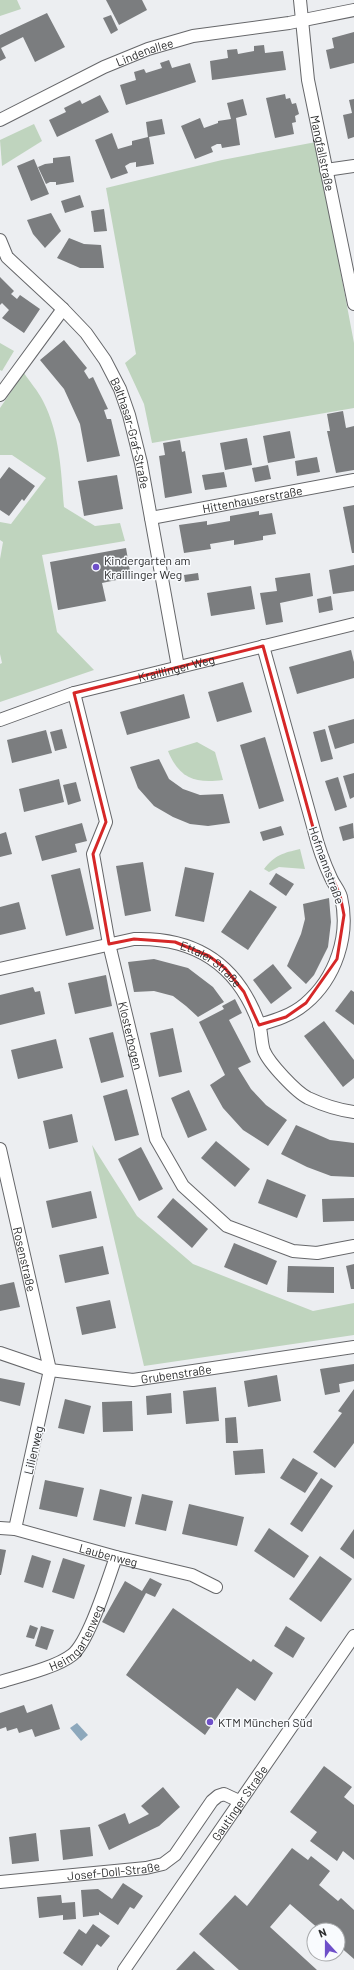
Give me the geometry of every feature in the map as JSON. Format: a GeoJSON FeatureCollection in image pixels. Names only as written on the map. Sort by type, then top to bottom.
{"type":"FeatureCollection","features":[{"type":"Feature","properties":{"kind":"street","name":"Mangfallstraße"},"geometry":{"type":"LineString","coordinates":[[300,0],[308,80],[354,304]]}},
{"type":"Feature","properties":{"kind":"street","name":"Lindenallee"},"geometry":{"type":"LineString","coordinates":[[0,120],[104,68],[148,49],[193,36],[301,20],[354,10]]}},
{"type":"Feature","properties":{"kind":"street"},"geometry":{"type":"LineString","coordinates":[[326,170],[354,166]]}},
{"type":"Feature","properties":{"kind":"street","name":"Balthasar-Graf-Straße"},"geometry":{"type":"LineString","coordinates":[[0,240],[7,257],[63,309],[86,333],[101,354],[120,389],[129,415],[141,462],[178,667]]}},
{"type":"Feature","properties":{"kind":"street"},"geometry":{"type":"LineString","coordinates":[[0,395],[63,309]]}},
{"type":"Feature","properties":{"kind":"street","name":"Hittenhauserstraße"},"geometry":{"type":"LineString","coordinates":[[151,518],[354,480]]}},
{"type":"Feature","properties":{"kind":"street","name":"Kraillinger Weg"},"geometry":{"type":"LineString","coordinates":[[0,720],[74,693],[354,624]]}},
{"type":"Feature","properties":{"kind":"street","name":"Hofmannstraße"},"geometry":{"type":"LineString","coordinates":[[259,1025],[286,1017],[306,1003],[324,982],[337,959],[342,941],[344,915],[340,895],[317,842],[263,646]]}},
{"type":"Feature","properties":{"kind":"street","name":"Klosterbogen"},"geometry":{"type":"LineString","coordinates":[[74,693],[106,822],[93,854],[109,944],[156,1139],[183,1186],[227,1226],[293,1251],[317,1253],[354,1246]]}},
{"type":"Feature","properties":{"kind":"street","name":"Ettaler Straße"},"geometry":{"type":"LineString","coordinates":[[0,969],[134,939],[156,938],[176,942],[195,949],[209,956],[225,968],[244,992],[259,1025],[264,1051],[275,1069],[306,1097],[338,1110],[354,1112]]}},
{"type":"Feature","properties":{"kind":"street","name":"Rosenstraße"},"geometry":{"type":"LineString","coordinates":[[0,1149],[50,1370]]}},
{"type":"Feature","properties":{"kind":"street","name":"Grubenstraße"},"geometry":{"type":"LineString","coordinates":[[0,1353],[50,1370],[133,1380],[354,1347]]}},
{"type":"Feature","properties":{"kind":"street","name":"Lilienweg"},"geometry":{"type":"LineString","coordinates":[[15,1529],[50,1370]]}},
{"type":"Feature","properties":{"kind":"street","name":"Laubenweg"},"geometry":{"type":"LineString","coordinates":[[0,1528],[15,1529],[116,1557],[192,1575],[216,1587]]}},
{"type":"Feature","properties":{"kind":"street","name":"Heimgartenweg"},"geometry":{"type":"LineString","coordinates":[[0,1682],[52,1665],[72,1655],[84,1642],[116,1557]]}},
{"type":"Feature","properties":{"kind":"street","name":"Gautinger Straße"},"geometry":{"type":"LineString","coordinates":[[124,1970],[354,1636]]}},
{"type":"Feature","properties":{"kind":"street","name":"Josef-Doll-Straße"},"geometry":{"type":"LineString","coordinates":[[0,1882],[146,1868],[163,1864],[175,1855],[212,1801],[218,1796],[224,1794],[239,1801]]}},
{"type":"Feature","properties":{"kind":"highlighted area"},"geometry":{"type":"Polygon","coordinates":[[[263,646],[317,842],[340,895],[344,915],[337,959],[306,1003],[286,1017],[259,1025],[244,992],[225,968],[209,956],[175,942],[134,939],[109,944],[93,854],[106,822],[74,693],[263,646]]]}},
{"type":"Feature","properties":{"kind":"green space"},"geometry":{"type":"Polygon","coordinates":[[[0,0],[17,0],[21,9],[0,16],[0,0]]]}},
{"type":"Feature","properties":{"kind":"green space"},"geometry":{"type":"Polygon","coordinates":[[[34,124],[42,141],[2,166],[0,140],[34,124]]]}},
{"type":"Feature","properties":{"kind":"green space"},"geometry":{"type":"Polygon","coordinates":[[[316,142],[354,343],[354,408],[152,443],[144,404],[125,363],[136,354],[106,188],[222,160],[316,142]]]}},
{"type":"Feature","properties":{"kind":"green space"},"geometry":{"type":"Polygon","coordinates":[[[0,343],[14,351],[2,371],[0,370],[0,343]]]}},
{"type":"Feature","properties":{"kind":"green space"},"geometry":{"type":"Polygon","coordinates":[[[24,373],[41,397],[53,426],[59,453],[64,507],[95,526],[120,523],[125,541],[42,555],[57,632],[94,670],[0,702],[0,664],[2,663],[0,654],[0,559],[3,542],[0,540],[0,522],[11,524],[46,478],[12,455],[0,455],[0,408],[24,373]]]}},
{"type":"Feature","properties":{"kind":"green space"},"geometry":{"type":"Polygon","coordinates":[[[197,742],[215,752],[223,780],[196,780],[183,773],[172,760],[168,751],[197,742]]]}},
{"type":"Feature","properties":{"kind":"green space"},"geometry":{"type":"Polygon","coordinates":[[[300,849],[305,869],[279,867],[269,872],[264,869],[280,855],[300,849]]]}},
{"type":"Feature","properties":{"kind":"green space"},"geometry":{"type":"Polygon","coordinates":[[[92,1145],[137,1216],[193,1264],[313,1311],[354,1303],[354,1335],[144,1366],[92,1145]]]}},
{"type":"Feature","properties":{"kind":"water"},"geometry":{"type":"Polygon","coordinates":[[[77,1723],[88,1735],[81,1741],[70,1728],[77,1723]]]}},
{"type":"Feature","properties":{"kind":"building"},"geometry":{"type":"Polygon","coordinates":[[[106,0],[142,0],[147,10],[119,25],[106,0]]]}},
{"type":"Feature","properties":{"kind":"building"},"geometry":{"type":"Polygon","coordinates":[[[47,13],[65,47],[35,62],[23,37],[1,48],[6,58],[0,61],[0,35],[47,13]]]}},
{"type":"Feature","properties":{"kind":"building"},"geometry":{"type":"Polygon","coordinates":[[[111,15],[118,30],[111,34],[103,18],[111,15]]]}},
{"type":"Feature","properties":{"kind":"building"},"geometry":{"type":"Polygon","coordinates":[[[354,32],[354,63],[330,69],[326,50],[334,48],[332,38],[354,32]]]}},
{"type":"Feature","properties":{"kind":"building"},"geometry":{"type":"Polygon","coordinates":[[[264,45],[265,53],[283,51],[286,70],[212,80],[210,61],[228,58],[227,50],[237,49],[238,54],[254,51],[254,46],[264,45]]]}},
{"type":"Feature","properties":{"kind":"building"},"geometry":{"type":"Polygon","coordinates":[[[169,60],[172,68],[190,63],[196,82],[126,105],[120,85],[136,80],[134,72],[144,69],[146,73],[162,68],[160,63],[169,60]]]}},
{"type":"Feature","properties":{"kind":"building"},"geometry":{"type":"Polygon","coordinates":[[[285,94],[286,99],[290,98],[292,104],[296,103],[299,114],[295,116],[296,122],[292,123],[294,134],[275,138],[266,98],[285,94]]]}},
{"type":"Feature","properties":{"kind":"building"},"geometry":{"type":"Polygon","coordinates":[[[100,95],[109,112],[57,137],[49,120],[66,112],[64,108],[80,100],[82,104],[100,95]]]}},
{"type":"Feature","properties":{"kind":"building"},"geometry":{"type":"Polygon","coordinates":[[[243,99],[247,115],[236,118],[240,145],[222,148],[221,144],[217,144],[211,147],[213,152],[195,159],[181,126],[200,118],[204,128],[218,123],[218,121],[231,119],[227,103],[243,99]]]}},
{"type":"Feature","properties":{"kind":"building"},"geometry":{"type":"Polygon","coordinates":[[[354,99],[354,137],[348,139],[343,115],[352,113],[349,100],[354,99]]]}},
{"type":"Feature","properties":{"kind":"building"},"geometry":{"type":"Polygon","coordinates":[[[162,119],[165,134],[149,137],[154,164],[136,167],[136,162],[130,163],[125,166],[128,173],[111,179],[95,140],[112,133],[118,149],[132,145],[132,141],[148,137],[146,122],[162,119]]]}},
{"type":"Feature","properties":{"kind":"building"},"geometry":{"type":"Polygon","coordinates":[[[70,156],[74,182],[56,185],[56,182],[50,182],[46,184],[38,167],[53,163],[53,158],[70,156]]]}},
{"type":"Feature","properties":{"kind":"building"},"geometry":{"type":"Polygon","coordinates":[[[34,159],[49,194],[31,201],[17,166],[34,159]]]}},
{"type":"Feature","properties":{"kind":"building"},"geometry":{"type":"Polygon","coordinates":[[[80,195],[84,207],[65,213],[61,201],[80,195]]]}},
{"type":"Feature","properties":{"kind":"building"},"geometry":{"type":"Polygon","coordinates":[[[104,209],[107,231],[94,232],[91,211],[104,209]]]}},
{"type":"Feature","properties":{"kind":"building"},"geometry":{"type":"Polygon","coordinates":[[[51,213],[61,231],[45,248],[33,234],[27,220],[51,213]]]}},
{"type":"Feature","properties":{"kind":"building"},"geometry":{"type":"Polygon","coordinates":[[[69,238],[84,244],[101,245],[104,268],[80,268],[57,258],[69,238]]]}},
{"type":"Feature","properties":{"kind":"building"},"geometry":{"type":"Polygon","coordinates":[[[0,277],[14,291],[11,294],[17,299],[20,295],[40,309],[24,333],[2,318],[9,310],[2,303],[0,305],[0,277]]]}},
{"type":"Feature","properties":{"kind":"building"},"geometry":{"type":"Polygon","coordinates":[[[64,340],[87,368],[84,371],[89,379],[93,377],[108,409],[104,410],[107,419],[111,419],[120,456],[87,462],[80,424],[64,389],[40,360],[64,340]]]}},
{"type":"Feature","properties":{"kind":"building"},"geometry":{"type":"Polygon","coordinates":[[[343,411],[346,428],[354,426],[354,470],[336,473],[327,431],[330,431],[327,414],[343,411]]]}},
{"type":"Feature","properties":{"kind":"building"},"geometry":{"type":"Polygon","coordinates":[[[290,431],[295,458],[268,463],[263,436],[290,431]]]}},
{"type":"Feature","properties":{"kind":"building"},"geometry":{"type":"Polygon","coordinates":[[[247,438],[252,465],[225,470],[220,443],[247,438]]]}},
{"type":"Feature","properties":{"kind":"building"},"geometry":{"type":"Polygon","coordinates":[[[180,440],[182,452],[185,451],[192,493],[165,498],[159,456],[165,455],[163,443],[180,440]]]}},
{"type":"Feature","properties":{"kind":"building"},"geometry":{"type":"Polygon","coordinates":[[[317,457],[320,472],[297,476],[295,461],[317,457]]]}},
{"type":"Feature","properties":{"kind":"building"},"geometry":{"type":"Polygon","coordinates":[[[268,465],[271,479],[255,482],[252,468],[268,465]]]}},
{"type":"Feature","properties":{"kind":"building"},"geometry":{"type":"Polygon","coordinates":[[[9,467],[35,486],[24,501],[22,499],[9,516],[0,510],[0,479],[9,467]]]}},
{"type":"Feature","properties":{"kind":"building"},"geometry":{"type":"Polygon","coordinates":[[[224,472],[227,487],[205,490],[202,475],[224,472]]]}},
{"type":"Feature","properties":{"kind":"building"},"geometry":{"type":"Polygon","coordinates":[[[117,475],[123,509],[84,516],[78,481],[117,475]]]}},
{"type":"Feature","properties":{"kind":"building"},"geometry":{"type":"Polygon","coordinates":[[[354,505],[354,553],[352,553],[343,507],[354,505]]]}},
{"type":"Feature","properties":{"kind":"building"},"geometry":{"type":"Polygon","coordinates":[[[259,511],[259,515],[272,513],[276,534],[263,536],[263,540],[234,545],[234,540],[210,544],[211,549],[184,553],[179,525],[207,521],[207,525],[230,521],[230,516],[259,511]]]}},
{"type":"Feature","properties":{"kind":"building"},"geometry":{"type":"Polygon","coordinates":[[[126,548],[131,577],[102,583],[106,601],[58,610],[50,562],[126,548]]]}},
{"type":"Feature","properties":{"kind":"building"},"geometry":{"type":"Polygon","coordinates":[[[354,565],[354,591],[333,594],[329,570],[354,565]]]}},
{"type":"Feature","properties":{"kind":"building"},"geometry":{"type":"Polygon","coordinates":[[[198,573],[199,580],[185,582],[184,575],[198,573]]]}},
{"type":"Feature","properties":{"kind":"building"},"geometry":{"type":"Polygon","coordinates":[[[310,573],[313,596],[280,603],[283,622],[266,625],[260,593],[277,591],[275,578],[310,573]]]}},
{"type":"Feature","properties":{"kind":"building"},"geometry":{"type":"Polygon","coordinates":[[[251,586],[255,609],[211,616],[207,593],[251,586]]]}},
{"type":"Feature","properties":{"kind":"building"},"geometry":{"type":"Polygon","coordinates":[[[331,596],[333,610],[319,613],[317,599],[331,596]]]}},
{"type":"Feature","properties":{"kind":"building"},"geometry":{"type":"Polygon","coordinates":[[[351,650],[354,662],[354,678],[297,694],[289,667],[351,650]]]}},
{"type":"Feature","properties":{"kind":"building"},"geometry":{"type":"Polygon","coordinates":[[[243,682],[252,712],[217,722],[208,692],[243,682]]]}},
{"type":"Feature","properties":{"kind":"building"},"geometry":{"type":"Polygon","coordinates":[[[184,694],[190,718],[127,735],[120,712],[184,694]]]}},
{"type":"Feature","properties":{"kind":"building"},"geometry":{"type":"Polygon","coordinates":[[[354,719],[354,743],[335,749],[328,726],[354,719]]]}},
{"type":"Feature","properties":{"kind":"building"},"geometry":{"type":"Polygon","coordinates":[[[62,729],[67,748],[55,751],[50,732],[62,729]]]}},
{"type":"Feature","properties":{"kind":"building"},"geometry":{"type":"Polygon","coordinates":[[[325,729],[333,759],[321,762],[313,732],[325,729]]]}},
{"type":"Feature","properties":{"kind":"building"},"geometry":{"type":"Polygon","coordinates":[[[46,730],[52,753],[12,763],[7,740],[46,730]]]}},
{"type":"Feature","properties":{"kind":"building"},"geometry":{"type":"Polygon","coordinates":[[[265,737],[284,801],[259,809],[240,745],[265,737]]]}},
{"type":"Feature","properties":{"kind":"building"},"geometry":{"type":"Polygon","coordinates":[[[159,759],[169,779],[183,789],[200,795],[223,794],[230,823],[208,826],[190,824],[173,817],[154,806],[138,788],[130,767],[159,759]]]}},
{"type":"Feature","properties":{"kind":"building"},"geometry":{"type":"Polygon","coordinates":[[[354,773],[354,797],[350,799],[343,776],[354,773]]]}},
{"type":"Feature","properties":{"kind":"building"},"geometry":{"type":"Polygon","coordinates":[[[338,777],[347,807],[335,811],[325,781],[338,777]]]}},
{"type":"Feature","properties":{"kind":"building"},"geometry":{"type":"Polygon","coordinates":[[[59,779],[64,802],[24,812],[19,789],[59,779]]]}},
{"type":"Feature","properties":{"kind":"building"},"geometry":{"type":"Polygon","coordinates":[[[76,782],[81,801],[68,805],[63,785],[76,782]]]}},
{"type":"Feature","properties":{"kind":"building"},"geometry":{"type":"Polygon","coordinates":[[[82,823],[87,841],[75,844],[77,852],[42,861],[35,836],[82,823]]]}},
{"type":"Feature","properties":{"kind":"building"},"geometry":{"type":"Polygon","coordinates":[[[353,823],[354,838],[343,841],[339,827],[353,823]]]}},
{"type":"Feature","properties":{"kind":"building"},"geometry":{"type":"Polygon","coordinates":[[[281,826],[284,835],[263,841],[260,832],[281,826]]]}},
{"type":"Feature","properties":{"kind":"building"},"geometry":{"type":"Polygon","coordinates":[[[6,832],[12,854],[0,857],[0,834],[6,832]]]}},
{"type":"Feature","properties":{"kind":"building"},"geometry":{"type":"Polygon","coordinates":[[[143,862],[151,911],[125,916],[116,866],[143,862]]]}},
{"type":"Feature","properties":{"kind":"building"},"geometry":{"type":"Polygon","coordinates":[[[185,867],[214,873],[204,922],[175,916],[185,867]]]}},
{"type":"Feature","properties":{"kind":"building"},"geometry":{"type":"Polygon","coordinates":[[[80,868],[94,929],[66,936],[51,875],[80,868]]]}},
{"type":"Feature","properties":{"kind":"building"},"geometry":{"type":"Polygon","coordinates":[[[276,873],[294,884],[286,896],[269,884],[276,873]]]}},
{"type":"Feature","properties":{"kind":"building"},"geometry":{"type":"Polygon","coordinates":[[[250,890],[277,907],[248,950],[221,932],[250,890]]]}},
{"type":"Feature","properties":{"kind":"building"},"geometry":{"type":"Polygon","coordinates":[[[329,898],[331,922],[328,947],[314,975],[306,984],[287,966],[301,934],[305,919],[303,904],[329,898]]]}},
{"type":"Feature","properties":{"kind":"building"},"geometry":{"type":"Polygon","coordinates":[[[19,902],[26,929],[0,935],[0,907],[19,902]]]}},
{"type":"Feature","properties":{"kind":"building"},"geometry":{"type":"Polygon","coordinates":[[[154,959],[188,968],[213,987],[224,1002],[198,1017],[173,996],[154,991],[134,992],[128,962],[154,959]]]}},
{"type":"Feature","properties":{"kind":"building"},"geometry":{"type":"Polygon","coordinates":[[[273,964],[292,988],[271,1004],[253,980],[273,964]]]}},
{"type":"Feature","properties":{"kind":"building"},"geometry":{"type":"Polygon","coordinates":[[[106,975],[112,1006],[75,1014],[68,983],[106,975]]]}},
{"type":"Feature","properties":{"kind":"building"},"geometry":{"type":"Polygon","coordinates":[[[33,987],[35,992],[40,991],[45,1014],[0,1025],[0,995],[33,987]]]}},
{"type":"Feature","properties":{"kind":"building"},"geometry":{"type":"Polygon","coordinates":[[[351,990],[354,992],[354,1025],[335,1011],[351,990]]]}},
{"type":"Feature","properties":{"kind":"building"},"geometry":{"type":"Polygon","coordinates":[[[235,999],[242,1013],[229,1020],[251,1062],[238,1068],[251,1089],[266,1105],[287,1120],[268,1146],[243,1130],[223,1108],[210,1085],[225,1075],[199,1022],[224,1009],[222,1006],[235,999]]]}},
{"type":"Feature","properties":{"kind":"building"},"geometry":{"type":"Polygon","coordinates":[[[324,1021],[354,1060],[354,1078],[343,1087],[304,1036],[324,1021]]]}},
{"type":"Feature","properties":{"kind":"building"},"geometry":{"type":"Polygon","coordinates":[[[173,1028],[182,1072],[159,1077],[150,1033],[173,1028]]]}},
{"type":"Feature","properties":{"kind":"building"},"geometry":{"type":"Polygon","coordinates":[[[113,1032],[124,1077],[101,1083],[89,1038],[113,1032]]]}},
{"type":"Feature","properties":{"kind":"building"},"geometry":{"type":"Polygon","coordinates":[[[56,1039],[63,1068],[18,1079],[11,1050],[56,1039]]]}},
{"type":"Feature","properties":{"kind":"building"},"geometry":{"type":"Polygon","coordinates":[[[127,1089],[139,1135],[115,1141],[103,1096],[127,1089]]]}},
{"type":"Feature","properties":{"kind":"building"},"geometry":{"type":"Polygon","coordinates":[[[189,1090],[207,1130],[188,1138],[171,1098],[189,1090]]]}},
{"type":"Feature","properties":{"kind":"building"},"geometry":{"type":"Polygon","coordinates":[[[72,1114],[78,1142],[49,1149],[43,1121],[72,1114]]]}},
{"type":"Feature","properties":{"kind":"building"},"geometry":{"type":"Polygon","coordinates":[[[296,1125],[330,1140],[354,1143],[354,1177],[331,1176],[307,1167],[281,1154],[296,1125]]]}},
{"type":"Feature","properties":{"kind":"building"},"geometry":{"type":"Polygon","coordinates":[[[216,1141],[250,1169],[235,1187],[201,1158],[216,1141]]]}},
{"type":"Feature","properties":{"kind":"building"},"geometry":{"type":"Polygon","coordinates":[[[141,1147],[163,1189],[139,1201],[118,1159],[141,1147]]]}},
{"type":"Feature","properties":{"kind":"building"},"geometry":{"type":"Polygon","coordinates":[[[267,1179],[306,1195],[297,1218],[258,1203],[267,1179]]]}},
{"type":"Feature","properties":{"kind":"building"},"geometry":{"type":"Polygon","coordinates":[[[91,1191],[97,1218],[52,1228],[46,1201],[91,1191]]]}},
{"type":"Feature","properties":{"kind":"building"},"geometry":{"type":"Polygon","coordinates":[[[173,1198],[208,1229],[192,1248],[157,1217],[173,1198]]]}},
{"type":"Feature","properties":{"kind":"building"},"geometry":{"type":"Polygon","coordinates":[[[354,1198],[354,1221],[323,1222],[322,1199],[354,1198]]]}},
{"type":"Feature","properties":{"kind":"building"},"geometry":{"type":"Polygon","coordinates":[[[234,1243],[277,1261],[267,1285],[224,1267],[234,1243]]]}},
{"type":"Feature","properties":{"kind":"building"},"geometry":{"type":"Polygon","coordinates":[[[103,1246],[109,1274],[65,1283],[59,1255],[103,1246]]]}},
{"type":"Feature","properties":{"kind":"building"},"geometry":{"type":"Polygon","coordinates":[[[354,1264],[354,1289],[351,1289],[346,1266],[354,1264]]]}},
{"type":"Feature","properties":{"kind":"building"},"geometry":{"type":"Polygon","coordinates":[[[288,1266],[334,1267],[334,1293],[287,1292],[288,1266]]]}},
{"type":"Feature","properties":{"kind":"building"},"geometry":{"type":"Polygon","coordinates":[[[14,1282],[20,1307],[0,1311],[0,1285],[14,1282]]]}},
{"type":"Feature","properties":{"kind":"building"},"geometry":{"type":"Polygon","coordinates":[[[110,1300],[116,1328],[82,1335],[76,1307],[110,1300]]]}},
{"type":"Feature","properties":{"kind":"building"},"geometry":{"type":"Polygon","coordinates":[[[354,1364],[354,1381],[339,1384],[340,1392],[325,1395],[320,1369],[354,1364]]]}},
{"type":"Feature","properties":{"kind":"building"},"geometry":{"type":"Polygon","coordinates":[[[277,1375],[281,1401],[248,1407],[244,1381],[277,1375]]]}},
{"type":"Feature","properties":{"kind":"building"},"geometry":{"type":"Polygon","coordinates":[[[0,1378],[25,1383],[20,1406],[0,1401],[0,1378]]]}},
{"type":"Feature","properties":{"kind":"building"},"geometry":{"type":"Polygon","coordinates":[[[216,1387],[219,1421],[186,1424],[183,1391],[216,1387]]]}},
{"type":"Feature","properties":{"kind":"building"},"geometry":{"type":"Polygon","coordinates":[[[354,1389],[354,1443],[335,1468],[313,1452],[342,1413],[338,1411],[354,1389]]]}},
{"type":"Feature","properties":{"kind":"building"},"geometry":{"type":"Polygon","coordinates":[[[171,1393],[172,1413],[147,1415],[146,1396],[171,1393]]]}},
{"type":"Feature","properties":{"kind":"building"},"geometry":{"type":"Polygon","coordinates":[[[65,1399],[91,1406],[84,1434],[58,1428],[65,1399]]]}},
{"type":"Feature","properties":{"kind":"building"},"geometry":{"type":"Polygon","coordinates":[[[132,1401],[133,1431],[103,1432],[102,1402],[132,1401]]]}},
{"type":"Feature","properties":{"kind":"building"},"geometry":{"type":"Polygon","coordinates":[[[236,1417],[238,1443],[226,1443],[225,1418],[236,1417]]]}},
{"type":"Feature","properties":{"kind":"building"},"geometry":{"type":"Polygon","coordinates":[[[263,1449],[265,1473],[235,1475],[233,1451],[263,1449]]]}},
{"type":"Feature","properties":{"kind":"building"},"geometry":{"type":"Polygon","coordinates":[[[293,1458],[318,1473],[305,1493],[280,1478],[293,1458]]]}},
{"type":"Feature","properties":{"kind":"building"},"geometry":{"type":"Polygon","coordinates":[[[321,1478],[333,1486],[302,1532],[290,1524],[321,1478]]]}},
{"type":"Feature","properties":{"kind":"building"},"geometry":{"type":"Polygon","coordinates":[[[45,1480],[84,1488],[77,1517],[39,1509],[45,1480]]]}},
{"type":"Feature","properties":{"kind":"building"},"geometry":{"type":"Polygon","coordinates":[[[100,1489],[132,1497],[125,1527],[93,1520],[100,1489]]]}},
{"type":"Feature","properties":{"kind":"building"},"geometry":{"type":"Polygon","coordinates":[[[142,1494],[173,1501],[166,1531],[135,1524],[142,1494]]]}},
{"type":"Feature","properties":{"kind":"building"},"geometry":{"type":"Polygon","coordinates":[[[189,1504],[244,1517],[237,1546],[182,1534],[189,1504]]]}},
{"type":"Feature","properties":{"kind":"building"},"geometry":{"type":"Polygon","coordinates":[[[269,1528],[309,1556],[294,1578],[254,1551],[269,1528]]]}},
{"type":"Feature","properties":{"kind":"building"},"geometry":{"type":"Polygon","coordinates":[[[354,1529],[354,1559],[340,1549],[354,1529]]]}},
{"type":"Feature","properties":{"kind":"building"},"geometry":{"type":"Polygon","coordinates":[[[0,1549],[6,1550],[1,1575],[0,1575],[0,1549]]]}},
{"type":"Feature","properties":{"kind":"building"},"geometry":{"type":"Polygon","coordinates":[[[32,1555],[51,1561],[43,1588],[24,1582],[32,1555]]]}},
{"type":"Feature","properties":{"kind":"building"},"geometry":{"type":"Polygon","coordinates":[[[320,1556],[352,1579],[321,1622],[289,1599],[320,1556]]]}},
{"type":"Feature","properties":{"kind":"building"},"geometry":{"type":"Polygon","coordinates":[[[63,1558],[85,1565],[74,1599],[52,1592],[63,1558]]]}},
{"type":"Feature","properties":{"kind":"building"},"geometry":{"type":"Polygon","coordinates":[[[150,1578],[162,1584],[155,1597],[146,1593],[124,1633],[102,1622],[125,1581],[142,1591],[150,1578]]]}},
{"type":"Feature","properties":{"kind":"building"},"geometry":{"type":"Polygon","coordinates":[[[173,1608],[251,1662],[253,1659],[273,1673],[255,1701],[237,1688],[205,1735],[126,1675],[173,1608]]]}},
{"type":"Feature","properties":{"kind":"building"},"geometry":{"type":"Polygon","coordinates":[[[30,1625],[38,1628],[34,1639],[26,1637],[30,1625]]]}},
{"type":"Feature","properties":{"kind":"building"},"geometry":{"type":"Polygon","coordinates":[[[41,1626],[54,1630],[47,1650],[35,1646],[41,1626]]]}},
{"type":"Feature","properties":{"kind":"building"},"geometry":{"type":"Polygon","coordinates":[[[286,1626],[305,1638],[293,1658],[274,1646],[286,1626]]]}},
{"type":"Feature","properties":{"kind":"building"},"geometry":{"type":"Polygon","coordinates":[[[52,1704],[60,1729],[35,1737],[32,1729],[19,1733],[17,1728],[7,1731],[6,1727],[0,1729],[0,1713],[24,1705],[27,1713],[52,1704]]]}},
{"type":"Feature","properties":{"kind":"building"},"geometry":{"type":"Polygon","coordinates":[[[324,1766],[352,1787],[344,1797],[354,1805],[354,1860],[343,1851],[337,1861],[310,1841],[317,1832],[290,1812],[324,1766]]]}},
{"type":"Feature","properties":{"kind":"building"},"geometry":{"type":"Polygon","coordinates":[[[163,1787],[180,1807],[159,1826],[109,1850],[98,1825],[125,1813],[129,1824],[149,1814],[141,1806],[163,1787]]]}},
{"type":"Feature","properties":{"kind":"building"},"geometry":{"type":"Polygon","coordinates":[[[90,1827],[93,1856],[63,1860],[60,1830],[90,1827]]]}},
{"type":"Feature","properties":{"kind":"building"},"geometry":{"type":"Polygon","coordinates":[[[36,1833],[39,1861],[12,1864],[9,1837],[36,1833]]]}},
{"type":"Feature","properties":{"kind":"building"},"geometry":{"type":"Polygon","coordinates":[[[292,1848],[308,1860],[311,1856],[330,1871],[319,1885],[338,1901],[341,1898],[354,1910],[354,1959],[346,1952],[346,1922],[311,1922],[290,1904],[270,1927],[306,1960],[306,1962],[308,1962],[317,1970],[239,1970],[199,1934],[235,1895],[247,1906],[292,1848]]]}},
{"type":"Feature","properties":{"kind":"building"},"geometry":{"type":"Polygon","coordinates":[[[123,1883],[143,1896],[134,1909],[130,1907],[118,1925],[99,1912],[99,1915],[83,1917],[81,1890],[98,1889],[112,1899],[123,1883]]]}},
{"type":"Feature","properties":{"kind":"building"},"geometry":{"type":"Polygon","coordinates":[[[61,1895],[62,1903],[75,1902],[76,1919],[63,1920],[63,1915],[39,1918],[37,1897],[61,1895]]]}},
{"type":"Feature","properties":{"kind":"building"},"geometry":{"type":"Polygon","coordinates":[[[93,1924],[110,1936],[101,1947],[97,1944],[82,1966],[63,1953],[79,1929],[86,1934],[93,1924]]]}},
{"type":"Feature","properties":{"kind":"building"},"geometry":{"type":"Polygon","coordinates":[[[194,1951],[215,1970],[176,1970],[194,1951]]]}},
{"type":"Feature","properties":{"kind":"place","name":"Kindergarten am Kraillinger Weg"},"geometry":{"type":"Point","coordinates":[96,567]}},
{"type":"Feature","properties":{"kind":"place","name":"KTM München Süd"},"geometry":{"type":"Point","coordinates":[210,1722]}}]}
